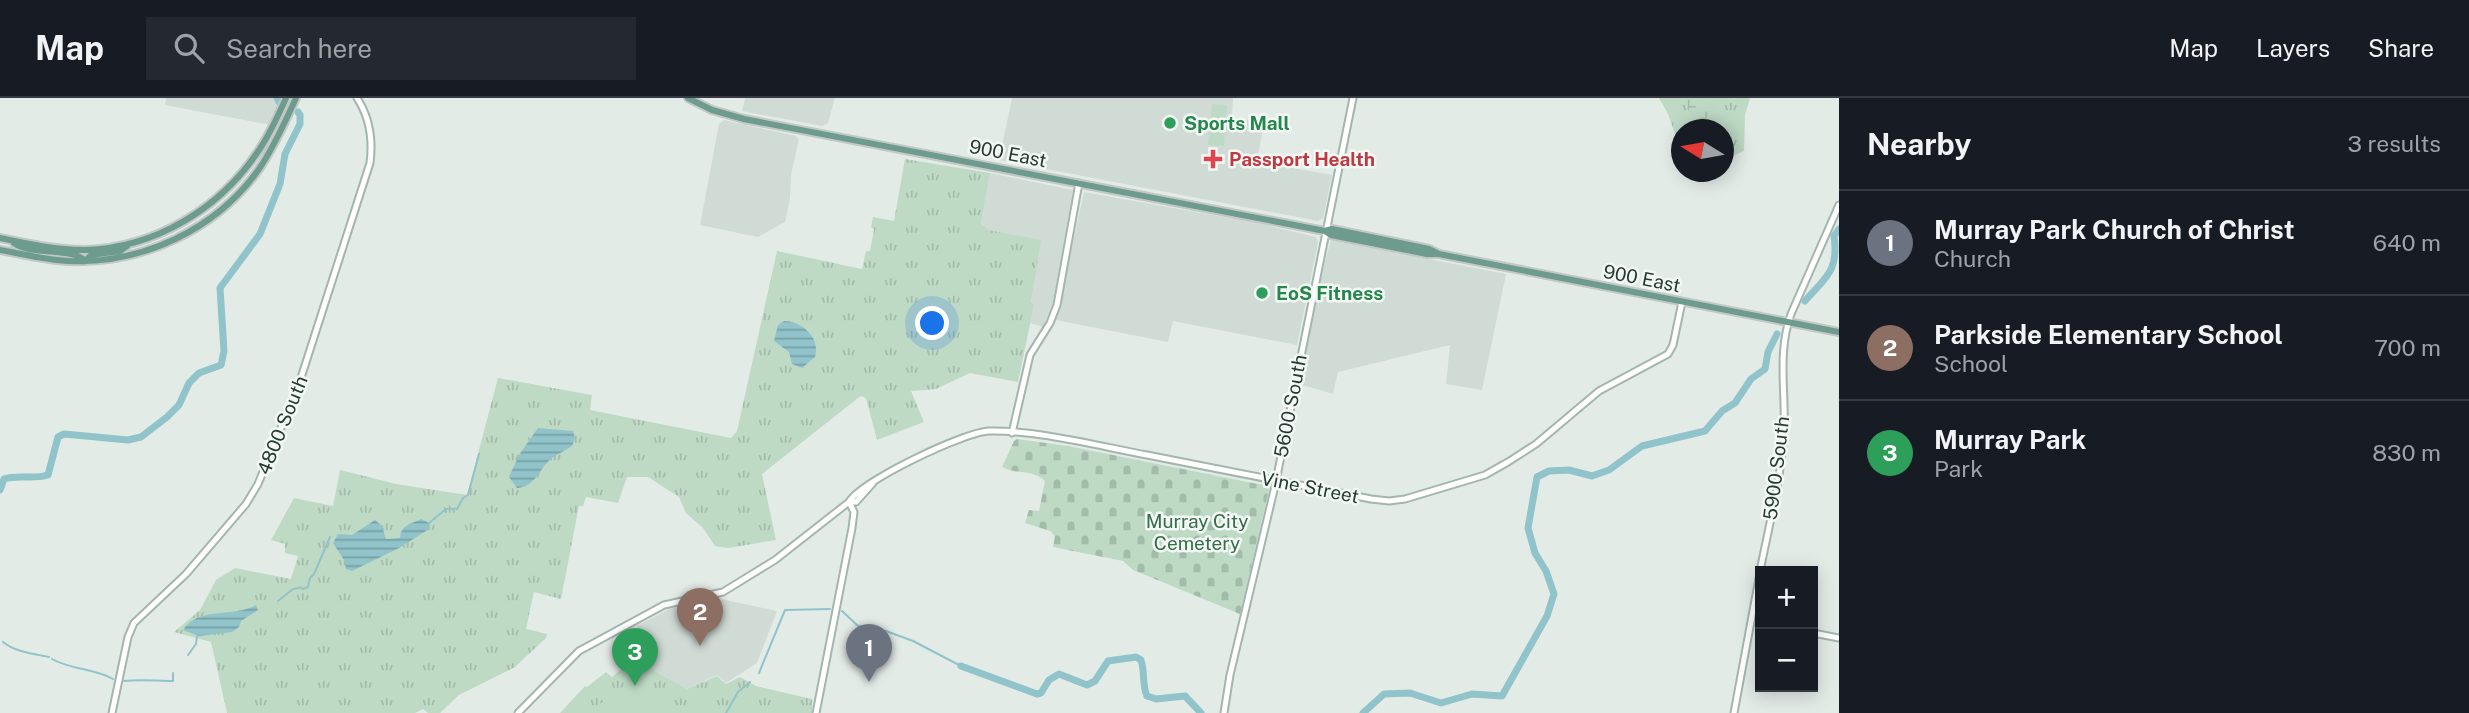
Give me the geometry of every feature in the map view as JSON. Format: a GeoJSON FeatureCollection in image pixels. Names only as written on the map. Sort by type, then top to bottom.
{"type":"FeatureCollection","features":[{"type":"Feature","properties":{"kind":"main road"},"geometry":{"type":"LineString","coordinates":[[0,238],[52,248],[83,250],[134,242],[177,226],[219,196],[258,152],[286,98]]}},
{"type":"Feature","properties":{"kind":"main road"},"geometry":{"type":"LineString","coordinates":[[0,250],[50,260],[85,261],[124,256],[154,248],[181,236],[218,212],[241,191],[260,167],[296,98]]}},
{"type":"Feature","properties":{"kind":"main road","name":"900 East"},"geometry":{"type":"LineString","coordinates":[[688,98],[712,110],[744,119],[1325,231],[1331,235],[1427,254],[1839,332]]}},
{"type":"Feature","properties":{"kind":"main road"},"geometry":{"type":"LineString","coordinates":[[9,240],[19,247],[76,255],[85,261]]}},
{"type":"Feature","properties":{"kind":"main road"},"geometry":{"type":"LineString","coordinates":[[85,261],[88,255],[120,251],[134,242]]}},
{"type":"Feature","properties":{"kind":"street","name":"4800 South"},"geometry":{"type":"LineString","coordinates":[[112,713],[128,637],[134,623],[176,585],[246,504],[258,484],[294,396],[370,163],[369,123],[357,98]]}},
{"type":"Feature","properties":{"kind":"street","name":"5600 South"},"geometry":{"type":"LineString","coordinates":[[1223,713],[1276,480],[1353,98]]}},
{"type":"Feature","properties":{"kind":"street"},"geometry":{"type":"LineString","coordinates":[[1012,433],[1030,355],[1056,310],[1079,183]]}},
{"type":"Feature","properties":{"kind":"street"},"geometry":{"type":"LineString","coordinates":[[1788,322],[1839,205]]}},
{"type":"Feature","properties":{"kind":"street","name":"Vine Street"},"geometry":{"type":"LineString","coordinates":[[518,713],[579,651],[664,605],[723,592],[775,560],[852,497],[888,473],[970,434],[988,431],[1012,433],[1094,445],[1389,501],[1405,499],[1490,473],[1531,448],[1599,391],[1668,354],[1673,345],[1682,302]]}},
{"type":"Feature","properties":{"kind":"street","name":"5900 South"},"geometry":{"type":"LineString","coordinates":[[1761,566],[1783,442],[1782,367],[1788,322]]}},
{"type":"Feature","properties":{"kind":"street"},"geometry":{"type":"LineString","coordinates":[[816,713],[852,528],[854,512],[849,502]]}},
{"type":"Feature","properties":{"kind":"street","name":"5900 South"},"geometry":{"type":"LineString","coordinates":[[1734,713],[1755,621]]}},
{"type":"Feature","properties":{"kind":"street"},"geometry":{"type":"LineString","coordinates":[[1818,634],[1839,638]]}},
{"type":"Feature","properties":{"kind":"shaded area"},"geometry":{"type":"Polygon","coordinates":[[[166,98],[283,98],[271,125],[165,105],[166,98]]]}},
{"type":"Feature","properties":{"kind":"shaded area"},"geometry":{"type":"Polygon","coordinates":[[[745,98],[835,98],[828,123],[822,126],[742,111],[745,98]]]}},
{"type":"Feature","properties":{"kind":"shaded area"},"geometry":{"type":"Polygon","coordinates":[[[1012,98],[1233,98],[1232,117],[1264,123],[1257,161],[1332,175],[1323,218],[1318,221],[999,160],[1012,98]]]}},
{"type":"Feature","properties":{"kind":"shaded area"},"geometry":{"type":"Polygon","coordinates":[[[724,120],[796,136],[799,139],[785,222],[758,237],[700,225],[719,124],[724,120]]]}},
{"type":"Feature","properties":{"kind":"shaded area"},"geometry":{"type":"Polygon","coordinates":[[[990,173],[1073,190],[1053,302],[1043,327],[1030,323],[1034,305],[981,222],[990,173]]]}},
{"type":"Feature","properties":{"kind":"shaded area"},"geometry":{"type":"Polygon","coordinates":[[[1084,192],[1258,223],[1316,237],[1318,242],[1297,345],[1173,321],[1168,342],[1056,320],[1084,192]]]}},
{"type":"Feature","properties":{"kind":"shaded area"},"geometry":{"type":"Polygon","coordinates":[[[1331,240],[1506,274],[1482,390],[1446,384],[1450,345],[1338,372],[1333,394],[1299,384],[1319,283],[1331,240]]]}},
{"type":"Feature","properties":{"kind":"shaded area"},"geometry":{"type":"Polygon","coordinates":[[[721,599],[777,611],[757,663],[726,683],[717,675],[687,689],[624,654],[641,642],[637,626],[669,609],[721,599]]]}},
{"type":"Feature","properties":{"kind":"green space"},"geometry":{"type":"Polygon","coordinates":[[[1659,98],[1750,98],[1745,115],[1744,151],[1734,156],[1734,119],[1671,119],[1671,123],[1659,98]]]}},
{"type":"Feature","properties":{"kind":"green space"},"geometry":{"type":"Polygon","coordinates":[[[1667,98],[1716,98],[1719,101],[1706,119],[1691,119],[1688,103],[1670,102],[1667,98]]]}},
{"type":"Feature","properties":{"kind":"green space"},"geometry":{"type":"Polygon","coordinates":[[[1212,104],[1227,105],[1224,146],[1208,145],[1212,104]]]}},
{"type":"Feature","properties":{"kind":"green space"},"geometry":{"type":"Polygon","coordinates":[[[905,159],[990,173],[981,223],[988,230],[1041,240],[1031,301],[1034,305],[1018,382],[970,373],[936,389],[911,391],[924,422],[877,440],[866,398],[861,396],[762,474],[776,540],[728,548],[715,546],[703,528],[686,513],[679,497],[648,477],[627,477],[618,503],[586,497],[583,506],[579,506],[561,599],[534,592],[526,629],[547,634],[546,638],[515,667],[459,695],[440,713],[428,713],[423,709],[415,713],[227,713],[211,642],[174,632],[200,610],[216,580],[235,568],[291,579],[298,556],[285,553],[285,544],[271,540],[294,498],[333,506],[340,470],[396,484],[467,495],[498,378],[592,395],[590,410],[731,438],[737,431],[777,251],[862,269],[866,251],[870,251],[873,217],[894,221],[905,159]]]}},
{"type":"Feature","properties":{"kind":"green space","name":"Murray City Cemetery"},"geometry":{"type":"Polygon","coordinates":[[[1017,439],[1068,446],[1268,486],[1240,614],[1133,570],[1123,561],[1053,547],[1055,536],[1050,531],[1025,523],[1029,510],[1039,511],[1045,481],[1035,475],[1002,467],[1017,439]]]}},
{"type":"Feature","properties":{"kind":"green space"},"geometry":{"type":"Polygon","coordinates":[[[633,659],[687,689],[717,676],[726,684],[740,677],[756,686],[812,699],[812,713],[560,713],[585,686],[606,672],[612,677],[633,659]]]}},
{"type":"Feature","properties":{"kind":"green space"},"geometry":{"type":"Polygon","coordinates":[[[650,679],[665,710],[659,713],[601,713],[597,705],[650,679]]]}},
{"type":"Feature","properties":{"kind":"water"},"geometry":{"type":"Polygon","coordinates":[[[784,321],[803,327],[813,337],[815,357],[802,368],[792,364],[789,352],[774,341],[778,325],[784,321]]]}},
{"type":"Feature","properties":{"kind":"water"},"geometry":{"type":"Polygon","coordinates":[[[538,428],[573,431],[575,438],[572,446],[547,462],[533,481],[517,488],[509,477],[519,455],[538,428]]]}},
{"type":"Feature","properties":{"kind":"water"},"geometry":{"type":"Polygon","coordinates":[[[421,519],[429,523],[429,529],[399,548],[352,571],[346,569],[344,560],[333,543],[338,534],[352,535],[375,520],[382,526],[386,539],[400,538],[404,528],[421,519]]]}},
{"type":"Feature","properties":{"kind":"water"},"geometry":{"type":"Polygon","coordinates":[[[256,605],[258,610],[241,621],[239,627],[232,632],[199,636],[183,630],[198,618],[256,605]]]}},
{"type":"Feature","properties":{"kind":"waterway"},"geometry":{"type":"LineString","coordinates":[[277,98],[279,102]]}},
{"type":"Feature","properties":{"kind":"waterway"},"geometry":{"type":"LineString","coordinates":[[0,490],[4,479],[48,475],[58,437],[64,434],[128,440],[141,437],[179,405],[189,383],[199,373],[221,365],[224,351],[220,288],[260,234],[280,184],[285,154],[300,124],[298,112]]}},
{"type":"Feature","properties":{"kind":"waterway"},"geometry":{"type":"LineString","coordinates":[[1805,301],[1833,266],[1834,236],[1839,229]]}},
{"type":"Feature","properties":{"kind":"waterway"},"geometry":{"type":"LineString","coordinates":[[1363,713],[1384,694],[1410,693],[1441,703],[1472,694],[1502,696],[1547,616],[1554,594],[1546,571],[1535,553],[1528,528],[1537,477],[1549,471],[1569,470],[1592,476],[1609,470],[1642,446],[1705,431],[1722,411],[1735,403],[1751,379],[1765,369],[1768,352],[1777,334]]}},
{"type":"Feature","properties":{"kind":"waterway"},"geometry":{"type":"LineString","coordinates":[[457,509],[468,495],[479,454]]}},
{"type":"Feature","properties":{"kind":"waterway"},"geometry":{"type":"LineString","coordinates":[[429,523],[446,509],[454,509]]}},
{"type":"Feature","properties":{"kind":"waterway"},"geometry":{"type":"LineString","coordinates":[[300,587],[308,587],[330,537]]}},
{"type":"Feature","properties":{"kind":"waterway"},"geometry":{"type":"LineString","coordinates":[[278,601],[293,589],[299,588]]}},
{"type":"Feature","properties":{"kind":"waterway"},"geometry":{"type":"LineString","coordinates":[[759,673],[785,610],[830,609]]}},
{"type":"Feature","properties":{"kind":"waterway"},"geometry":{"type":"LineString","coordinates":[[842,611],[858,626],[886,631],[913,641],[961,666]]}},
{"type":"Feature","properties":{"kind":"waterway"},"geometry":{"type":"LineString","coordinates":[[188,655],[196,644],[197,636]]}},
{"type":"Feature","properties":{"kind":"waterway"},"geometry":{"type":"LineString","coordinates":[[3,642],[31,654],[49,657]]}},
{"type":"Feature","properties":{"kind":"waterway"},"geometry":{"type":"LineString","coordinates":[[961,666],[1037,694],[1041,693],[1049,680],[1059,674],[1087,685],[1095,681],[1108,661],[1136,657],[1141,660],[1147,696],[1156,699],[1185,696],[1201,713]]}},
{"type":"Feature","properties":{"kind":"waterway"},"geometry":{"type":"LineString","coordinates":[[52,659],[113,679]]}},
{"type":"Feature","properties":{"kind":"waterway"},"geometry":{"type":"LineString","coordinates":[[124,681],[173,681],[173,673]]}},
{"type":"Feature","properties":{"kind":"waterway"},"geometry":{"type":"LineString","coordinates":[[726,713],[738,692],[750,682]]}},
{"type":"Feature","properties":{"kind":"place","name":"Sports Mall"},"geometry":{"type":"Point","coordinates":[1170,123]}},
{"type":"Feature","properties":{"kind":"place","name":"Passport Health"},"geometry":{"type":"Point","coordinates":[1213,159]}},
{"type":"Feature","properties":{"kind":"place","name":"EoS Fitness"},"geometry":{"type":"Point","coordinates":[1262,293]}},
{"type":"Feature","properties":{"kind":"place","name":"Parkside Elementary School"},"geometry":{"type":"Point","coordinates":[700,646]}},
{"type":"Feature","properties":{"kind":"place","name":"Murray Park Church of Christ"},"geometry":{"type":"Point","coordinates":[869,682]}},
{"type":"Feature","properties":{"kind":"place","name":"Murray Park"},"geometry":{"type":"Point","coordinates":[635,686]}}]}
